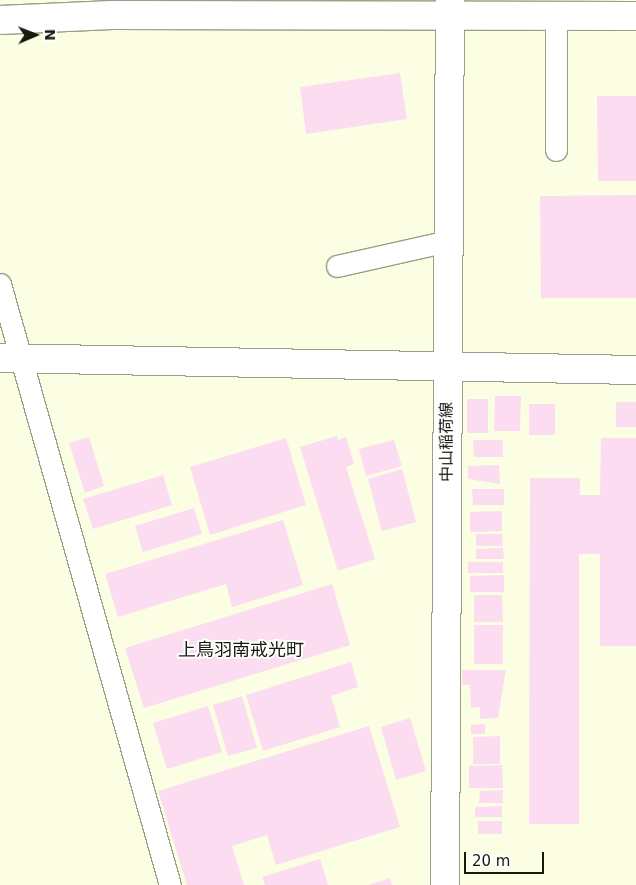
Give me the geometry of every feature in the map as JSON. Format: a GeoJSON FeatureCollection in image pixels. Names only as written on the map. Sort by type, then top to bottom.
{"type":"FeatureCollection","features":[{"type":"Feature","properties":{"kind":"street"},"geometry":{"type":"LineString","coordinates":[[0,20],[450,8],[556,16],[636,16]]}},
{"type":"Feature","properties":{"kind":"street","name":"中山稲荷線"},"geometry":{"type":"LineString","coordinates":[[445,885],[450,8]]}},
{"type":"Feature","properties":{"kind":"street"},"geometry":{"type":"LineString","coordinates":[[556,16],[556,150]]}},
{"type":"Feature","properties":{"kind":"street"},"geometry":{"type":"LineString","coordinates":[[337,266],[448,241]]}},
{"type":"Feature","properties":{"kind":"street"},"geometry":{"type":"LineString","coordinates":[[0,284],[11,358],[170,885]]}},
{"type":"Feature","properties":{"kind":"street"},"geometry":{"type":"LineString","coordinates":[[11,358],[448,369],[636,370]]}},
{"type":"Feature","properties":{"kind":"building"},"geometry":{"type":"Polygon","coordinates":[[[400,73],[407,119],[306,134],[300,87],[400,73]]]}},
{"type":"Feature","properties":{"kind":"building"},"geometry":{"type":"Polygon","coordinates":[[[597,96],[636,96],[636,181],[598,181],[597,96]]]}},
{"type":"Feature","properties":{"kind":"building"},"geometry":{"type":"Polygon","coordinates":[[[636,195],[636,298],[541,298],[540,196],[636,195]]]}},
{"type":"Feature","properties":{"kind":"building"},"geometry":{"type":"Polygon","coordinates":[[[495,396],[521,396],[520,431],[494,431],[495,396]]]}},
{"type":"Feature","properties":{"kind":"building"},"geometry":{"type":"Polygon","coordinates":[[[467,399],[488,399],[488,433],[467,433],[467,399]]]}},
{"type":"Feature","properties":{"kind":"building"},"geometry":{"type":"Polygon","coordinates":[[[616,402],[636,402],[636,427],[616,427],[616,402]]]}},
{"type":"Feature","properties":{"kind":"building"},"geometry":{"type":"Polygon","coordinates":[[[529,404],[555,404],[555,435],[529,435],[529,404]]]}},
{"type":"Feature","properties":{"kind":"building"},"geometry":{"type":"Polygon","coordinates":[[[337,436],[338,440],[346,437],[354,464],[346,467],[375,559],[338,571],[300,447],[337,436]]]}},
{"type":"Feature","properties":{"kind":"building"},"geometry":{"type":"Polygon","coordinates":[[[89,437],[104,486],[85,493],[69,443],[89,437]]]}},
{"type":"Feature","properties":{"kind":"building"},"geometry":{"type":"Polygon","coordinates":[[[286,438],[306,505],[210,535],[190,467],[286,438]]]}},
{"type":"Feature","properties":{"kind":"building"},"geometry":{"type":"Polygon","coordinates":[[[601,438],[636,438],[636,646],[600,646],[600,554],[579,554],[579,824],[529,824],[530,478],[580,478],[580,495],[600,495],[601,438]]]}},
{"type":"Feature","properties":{"kind":"building"},"geometry":{"type":"Polygon","coordinates":[[[394,440],[402,466],[366,476],[359,449],[394,440]]]}},
{"type":"Feature","properties":{"kind":"building"},"geometry":{"type":"Polygon","coordinates":[[[473,440],[503,440],[503,457],[474,457],[473,440]]]}},
{"type":"Feature","properties":{"kind":"building"},"geometry":{"type":"Polygon","coordinates":[[[499,465],[500,484],[468,479],[468,466],[499,465]]]}},
{"type":"Feature","properties":{"kind":"building"},"geometry":{"type":"Polygon","coordinates":[[[402,469],[416,522],[382,531],[368,479],[402,469]]]}},
{"type":"Feature","properties":{"kind":"building"},"geometry":{"type":"Polygon","coordinates":[[[163,475],[172,505],[93,529],[83,499],[163,475]]]}},
{"type":"Feature","properties":{"kind":"building"},"geometry":{"type":"Polygon","coordinates":[[[472,489],[504,489],[504,505],[473,505],[472,489]]]}},
{"type":"Feature","properties":{"kind":"building"},"geometry":{"type":"Polygon","coordinates":[[[194,508],[202,534],[143,552],[135,526],[194,508]]]}},
{"type":"Feature","properties":{"kind":"building"},"geometry":{"type":"Polygon","coordinates":[[[502,511],[502,531],[470,532],[470,512],[502,511]]]}},
{"type":"Feature","properties":{"kind":"building"},"geometry":{"type":"Polygon","coordinates":[[[283,520],[303,585],[232,607],[226,584],[118,617],[105,574],[283,520]]]}},
{"type":"Feature","properties":{"kind":"building"},"geometry":{"type":"Polygon","coordinates":[[[476,534],[502,534],[503,546],[476,546],[476,534]]]}},
{"type":"Feature","properties":{"kind":"building"},"geometry":{"type":"Polygon","coordinates":[[[503,548],[504,559],[476,559],[476,549],[503,548]]]}},
{"type":"Feature","properties":{"kind":"building"},"geometry":{"type":"Polygon","coordinates":[[[468,562],[503,562],[503,573],[468,573],[468,562]]]}},
{"type":"Feature","properties":{"kind":"building"},"geometry":{"type":"Polygon","coordinates":[[[504,575],[504,592],[470,592],[470,576],[504,575]]]}},
{"type":"Feature","properties":{"kind":"building"},"geometry":{"type":"Polygon","coordinates":[[[332,584],[350,645],[144,708],[125,648],[332,584]]]}},
{"type":"Feature","properties":{"kind":"building"},"geometry":{"type":"Polygon","coordinates":[[[474,595],[502,595],[503,622],[474,622],[474,595]]]}},
{"type":"Feature","properties":{"kind":"building"},"geometry":{"type":"Polygon","coordinates":[[[474,625],[503,625],[503,664],[474,664],[474,625]]]}},
{"type":"Feature","properties":{"kind":"building"},"geometry":{"type":"Polygon","coordinates":[[[351,662],[358,687],[331,696],[340,727],[263,751],[246,695],[351,662]]]}},
{"type":"Feature","properties":{"kind":"building"},"geometry":{"type":"Polygon","coordinates":[[[462,670],[506,670],[498,718],[480,719],[480,707],[471,708],[470,685],[462,685],[462,670]]]}},
{"type":"Feature","properties":{"kind":"building"},"geometry":{"type":"Polygon","coordinates":[[[242,696],[257,748],[228,756],[213,705],[242,696]]]}},
{"type":"Feature","properties":{"kind":"building"},"geometry":{"type":"Polygon","coordinates":[[[208,706],[222,752],[167,769],[153,723],[208,706]]]}},
{"type":"Feature","properties":{"kind":"building"},"geometry":{"type":"Polygon","coordinates":[[[410,718],[426,771],[396,780],[381,727],[410,718]]]}},
{"type":"Feature","properties":{"kind":"building"},"geometry":{"type":"Polygon","coordinates":[[[485,724],[485,734],[471,734],[471,725],[485,724]]]}},
{"type":"Feature","properties":{"kind":"building"},"geometry":{"type":"Polygon","coordinates":[[[369,726],[400,827],[276,865],[267,835],[232,846],[244,885],[187,885],[158,791],[369,726]]]}},
{"type":"Feature","properties":{"kind":"building"},"geometry":{"type":"Polygon","coordinates":[[[500,736],[500,764],[473,764],[473,737],[500,736]]]}},
{"type":"Feature","properties":{"kind":"building"},"geometry":{"type":"Polygon","coordinates":[[[502,765],[503,788],[469,788],[469,766],[502,765]]]}},
{"type":"Feature","properties":{"kind":"building"},"geometry":{"type":"Polygon","coordinates":[[[503,790],[503,803],[479,803],[480,791],[503,790]]]}},
{"type":"Feature","properties":{"kind":"building"},"geometry":{"type":"Polygon","coordinates":[[[502,806],[502,817],[475,817],[475,807],[502,806]]]}},
{"type":"Feature","properties":{"kind":"building"},"geometry":{"type":"Polygon","coordinates":[[[478,821],[502,821],[502,834],[478,834],[478,821]]]}},
{"type":"Feature","properties":{"kind":"building"},"geometry":{"type":"Polygon","coordinates":[[[320,859],[328,885],[265,885],[262,877],[320,859]]]}},
{"type":"Feature","properties":{"kind":"building"},"geometry":{"type":"Polygon","coordinates":[[[390,878],[392,885],[368,885],[390,878]]]}},
{"type":"Feature","properties":{"kind":"district","name":"上鳥羽南戒光町"},"geometry":{"type":"Point","coordinates":[241,650]}}]}
